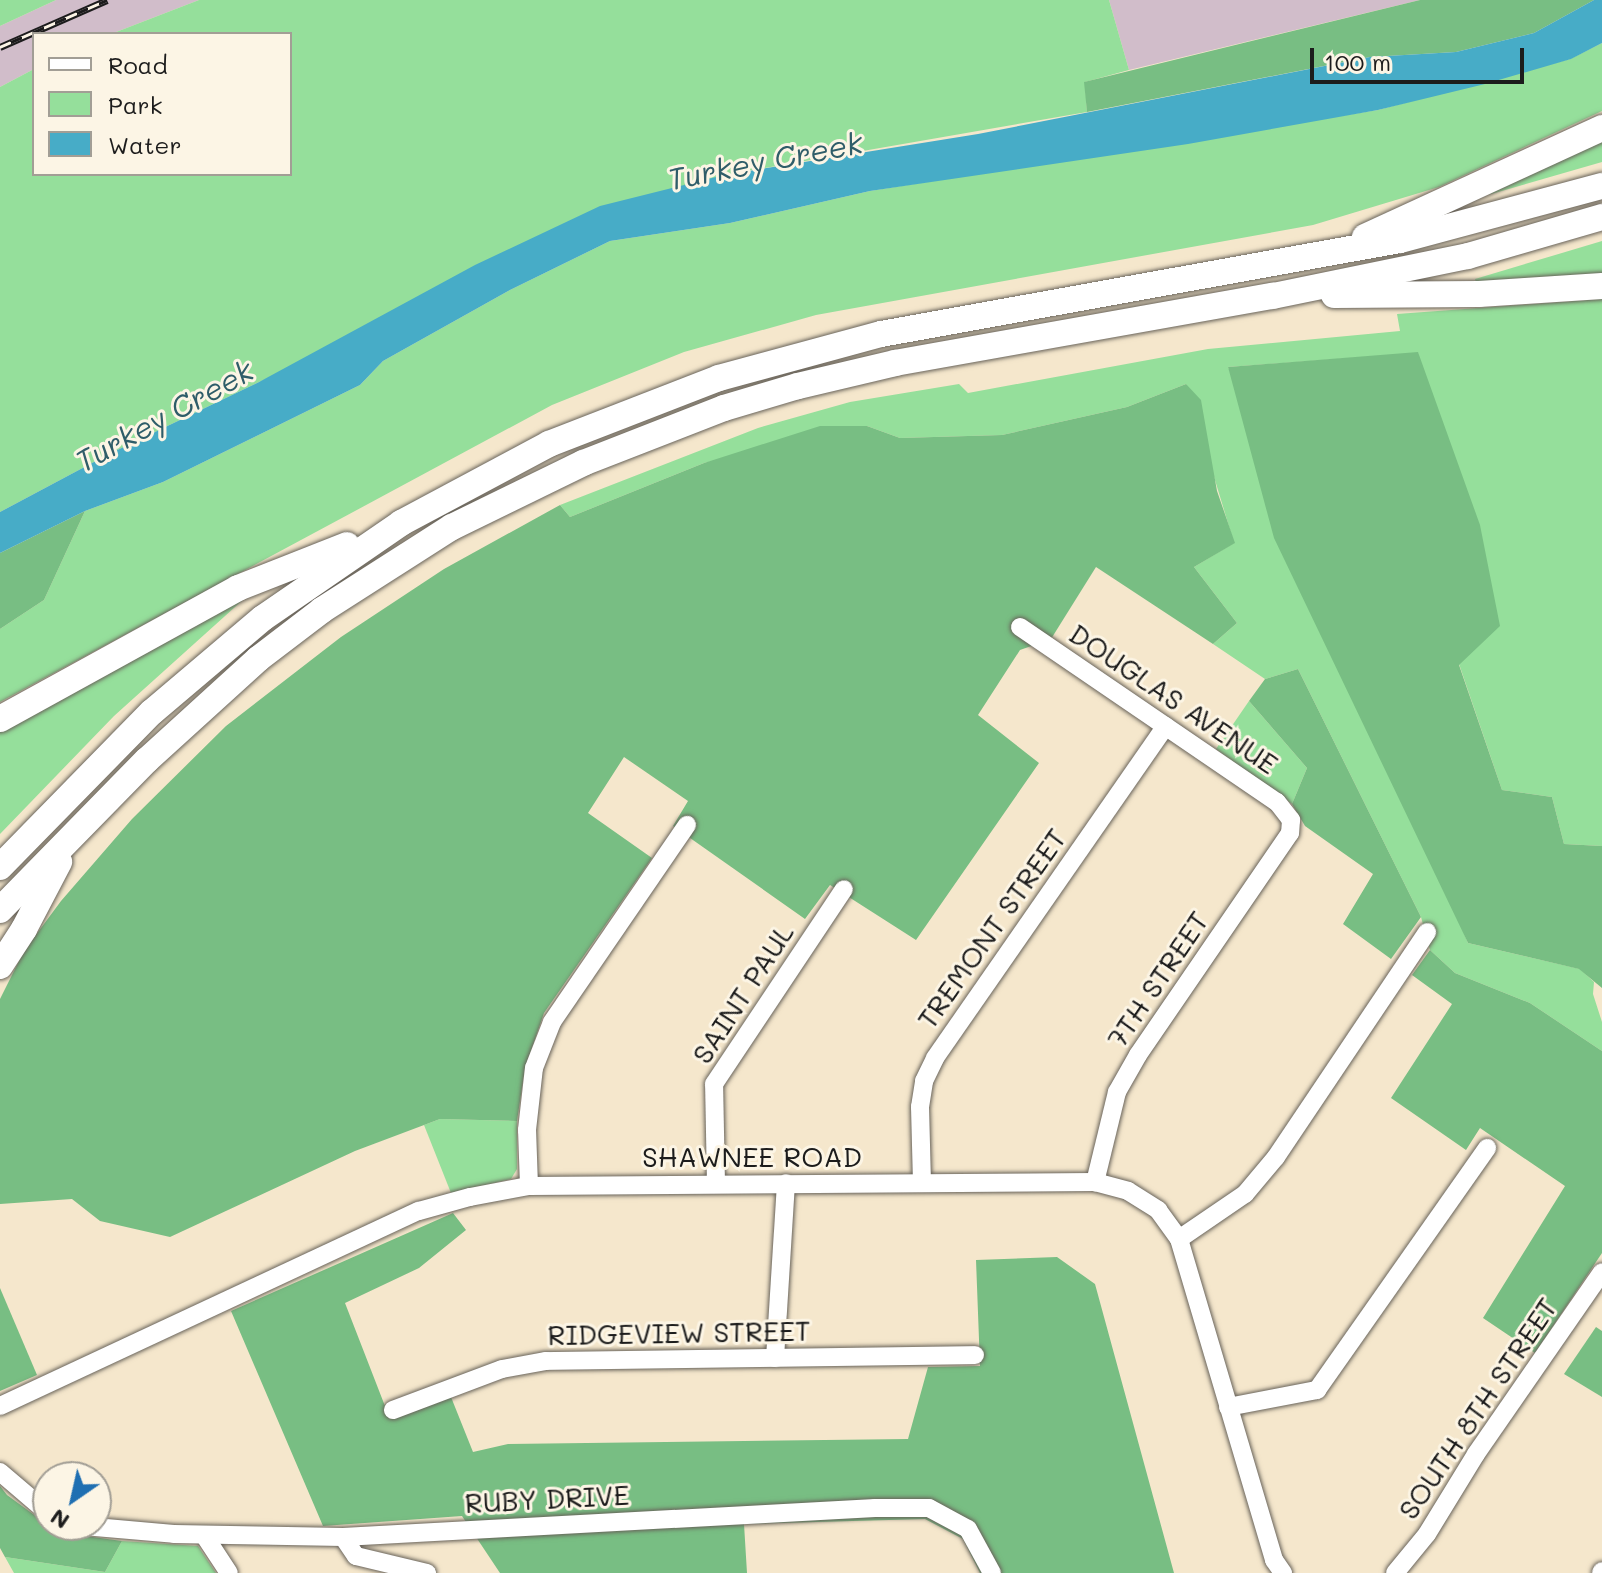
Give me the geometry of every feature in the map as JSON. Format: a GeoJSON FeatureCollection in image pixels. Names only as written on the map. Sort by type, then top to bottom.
{"type":"FeatureCollection","features":[{"type":"Feature","properties":{"kind":"highway"},"geometry":{"type":"LineString","coordinates":[[1325,255],[1602,128]]}},
{"type":"Feature","properties":{"kind":"highway"},"geometry":{"type":"LineString","coordinates":[[0,867],[94,769],[212,659],[331,569],[401,523],[549,444],[719,378],[881,334],[1325,255],[1474,222],[1602,186]]}},
{"type":"Feature","properties":{"kind":"highway"},"geometry":{"type":"LineString","coordinates":[[0,910],[200,710],[258,659],[322,610],[452,527],[583,463],[724,408],[812,382],[895,363],[1273,296],[1468,256],[1602,217]]}},
{"type":"Feature","properties":{"kind":"highway"},"geometry":{"type":"LineString","coordinates":[[1273,296],[1479,294],[1602,286]]}},
{"type":"Feature","properties":{"kind":"highway"},"geometry":{"type":"LineString","coordinates":[[0,719],[238,588],[401,523]]}},
{"type":"Feature","properties":{"kind":"highway"},"geometry":{"type":"LineString","coordinates":[[0,966],[24,929],[72,835]]}},
{"type":"Feature","properties":{"kind":"street","name":"DOUGLAS AVENUE"},"geometry":{"type":"LineString","coordinates":[[1020,627],[1277,802],[1291,820]]}},
{"type":"Feature","properties":{"kind":"street","name":"TREMONT STREET"},"geometry":{"type":"LineString","coordinates":[[922,1183],[920,1107],[924,1081],[935,1058],[1166,726]]}},
{"type":"Feature","properties":{"kind":"street","name":"7TH STREET"},"geometry":{"type":"LineString","coordinates":[[1095,1182],[1117,1092],[1138,1055],[1290,833],[1291,820]]}},
{"type":"Feature","properties":{"kind":"street"},"geometry":{"type":"LineString","coordinates":[[529,1186],[527,1130],[534,1068],[552,1022],[687,825]]}},
{"type":"Feature","properties":{"kind":"street","name":"SAINT PAUL"},"geometry":{"type":"LineString","coordinates":[[716,1184],[714,1084],[844,889]]}},
{"type":"Feature","properties":{"kind":"street"},"geometry":{"type":"LineString","coordinates":[[1179,1239],[1245,1194],[1276,1157],[1427,932]]}},
{"type":"Feature","properties":{"kind":"street"},"geometry":{"type":"LineString","coordinates":[[1228,1407],[1317,1390],[1487,1148]]}},
{"type":"Feature","properties":{"kind":"street","name":"SHAWNEE ROAD"},"geometry":{"type":"LineString","coordinates":[[0,1406],[419,1211],[529,1186],[1095,1182],[1128,1191],[1158,1210],[1179,1239],[1274,1560],[1283,1573]]}},
{"type":"Feature","properties":{"kind":"street"},"geometry":{"type":"LineString","coordinates":[[775,1358],[786,1183]]}},
{"type":"Feature","properties":{"kind":"street","name":"SOUTH 8TH STREET"},"geometry":{"type":"LineString","coordinates":[[1395,1573],[1427,1534],[1476,1454],[1602,1272]]}},
{"type":"Feature","properties":{"kind":"street","name":"RIDGEVIEW STREET"},"geometry":{"type":"LineString","coordinates":[[393,1410],[502,1369],[546,1361],[975,1355]]}},
{"type":"Feature","properties":{"kind":"street"},"geometry":{"type":"LineString","coordinates":[[0,1472],[32,1499]]}},
{"type":"Feature","properties":{"kind":"street","name":"RUBY DRIVE"},"geometry":{"type":"LineString","coordinates":[[112,1528],[204,1535],[343,1537],[875,1508],[929,1508],[968,1529],[992,1573]]}},
{"type":"Feature","properties":{"kind":"street"},"geometry":{"type":"LineString","coordinates":[[204,1535],[229,1573]]}},
{"type":"Feature","properties":{"kind":"street"},"geometry":{"type":"LineString","coordinates":[[343,1537],[356,1556],[427,1573]]}},
{"type":"Feature","properties":{"kind":"shaded area"},"geometry":{"type":"Polygon","coordinates":[[[56,0],[199,0],[116,32],[32,32],[32,70],[0,87],[0,26],[56,0]]]}},
{"type":"Feature","properties":{"kind":"shaded area"},"geometry":{"type":"Polygon","coordinates":[[[1109,0],[1420,0],[1129,70],[1109,0]]]}},
{"type":"Feature","properties":{"kind":"green space"},"geometry":{"type":"Polygon","coordinates":[[[0,0],[56,0],[0,26],[0,0]]]}},
{"type":"Feature","properties":{"kind":"green space"},"geometry":{"type":"Polygon","coordinates":[[[199,0],[1109,0],[1129,70],[1085,82],[1087,112],[724,175],[259,382],[107,455],[0,512],[0,87],[32,70],[32,176],[292,176],[292,32],[116,32],[199,0]]]}},
{"type":"Feature","properties":{"kind":"green space"},"geometry":{"type":"Polygon","coordinates":[[[1420,0],[1594,0],[1534,33],[1456,52],[1370,57],[1087,112],[1084,82],[1420,0]]]}},
{"type":"Feature","properties":{"kind":"green space"},"geometry":{"type":"Polygon","coordinates":[[[1602,43],[1602,111],[1439,187],[1313,225],[816,315],[684,352],[552,405],[0,702],[0,629],[44,600],[85,511],[163,482],[360,385],[383,361],[510,290],[610,241],[730,223],[870,191],[1378,110],[1570,59],[1602,43]]]}},
{"type":"Feature","properties":{"kind":"green space"},"geometry":{"type":"Polygon","coordinates":[[[1602,135],[1602,162],[1488,195],[1602,135]]]}},
{"type":"Feature","properties":{"kind":"green space"},"geometry":{"type":"Polygon","coordinates":[[[1602,241],[1602,278],[1477,287],[1475,279],[1602,241]]]}},
{"type":"Feature","properties":{"kind":"green space"},"geometry":{"type":"Polygon","coordinates":[[[1602,299],[1602,846],[1564,844],[1552,797],[1502,790],[1459,664],[1418,353],[1228,367],[1468,943],[1580,969],[1594,982],[1593,994],[1602,1022],[1602,1051],[1530,1003],[1455,973],[1430,950],[1421,917],[1298,669],[1265,679],[1213,644],[1237,623],[1194,567],[1234,543],[1186,384],[1127,407],[1002,435],[900,438],[867,426],[704,463],[570,517],[560,505],[758,428],[850,402],[959,384],[968,393],[1208,349],[1400,331],[1397,314],[1602,299]]]}},
{"type":"Feature","properties":{"kind":"green space"},"geometry":{"type":"Polygon","coordinates":[[[1418,352],[1480,525],[1500,626],[1459,665],[1502,790],[1552,797],[1564,844],[1602,846],[1602,988],[1579,969],[1468,943],[1274,538],[1228,367],[1418,352]]]}},
{"type":"Feature","properties":{"kind":"green space"},"geometry":{"type":"Polygon","coordinates":[[[1186,384],[1201,400],[1217,491],[1235,543],[1194,567],[1237,623],[1213,644],[1096,567],[1051,639],[1020,650],[978,715],[1039,763],[916,940],[830,885],[805,919],[673,826],[688,801],[624,757],[588,813],[652,858],[544,1013],[525,1068],[517,1121],[440,1119],[355,1151],[170,1237],[100,1221],[72,1199],[0,1204],[0,999],[24,951],[61,901],[132,819],[226,726],[341,637],[444,569],[560,505],[570,517],[704,463],[820,426],[867,426],[900,438],[1002,435],[1127,407],[1186,384]]]}},
{"type":"Feature","properties":{"kind":"green space"},"geometry":{"type":"Polygon","coordinates":[[[85,511],[44,600],[0,629],[0,553],[85,511]]]}},
{"type":"Feature","properties":{"kind":"green space"},"geometry":{"type":"Polygon","coordinates":[[[245,598],[114,716],[0,834],[0,727],[245,598]]]}},
{"type":"Feature","properties":{"kind":"green space"},"geometry":{"type":"Polygon","coordinates":[[[1298,669],[1421,917],[1391,959],[1343,924],[1373,874],[1305,826],[1292,804],[1307,768],[1249,701],[1265,679],[1298,669]]]}},
{"type":"Feature","properties":{"kind":"green space"},"geometry":{"type":"Polygon","coordinates":[[[1249,701],[1307,768],[1292,804],[1216,749],[1249,701]]]}},
{"type":"Feature","properties":{"kind":"green space"},"geometry":{"type":"Polygon","coordinates":[[[1430,950],[1455,973],[1530,1003],[1602,1051],[1602,1253],[1535,1353],[1483,1318],[1565,1186],[1480,1128],[1466,1150],[1391,1098],[1452,1004],[1412,975],[1430,950]]]}},
{"type":"Feature","properties":{"kind":"green space"},"geometry":{"type":"Polygon","coordinates":[[[440,1119],[517,1121],[517,1169],[511,1179],[451,1193],[424,1125],[440,1119]]]}},
{"type":"Feature","properties":{"kind":"green space"},"geometry":{"type":"Polygon","coordinates":[[[453,1213],[466,1230],[419,1268],[345,1303],[390,1419],[451,1397],[473,1452],[508,1444],[908,1439],[928,1367],[980,1366],[976,1260],[1057,1257],[1095,1284],[1174,1573],[980,1573],[963,1539],[925,1519],[744,1524],[747,1573],[500,1573],[462,1516],[323,1526],[231,1311],[453,1213]]]}},
{"type":"Feature","properties":{"kind":"green space"},"geometry":{"type":"Polygon","coordinates":[[[0,1288],[37,1375],[0,1391],[0,1288]]]}},
{"type":"Feature","properties":{"kind":"green space"},"geometry":{"type":"Polygon","coordinates":[[[1596,1327],[1602,1331],[1602,1397],[1564,1374],[1596,1327]]]}},
{"type":"Feature","properties":{"kind":"green space"},"geometry":{"type":"Polygon","coordinates":[[[0,1486],[32,1513],[32,1541],[122,1541],[105,1572],[5,1557],[0,1548],[0,1486]]]}},
{"type":"Feature","properties":{"kind":"green space"},"geometry":{"type":"Polygon","coordinates":[[[122,1541],[198,1546],[216,1573],[14,1573],[5,1557],[105,1572],[122,1541]]]}},
{"type":"Feature","properties":{"kind":"water"},"geometry":{"type":"Polygon","coordinates":[[[1594,0],[1602,0],[1602,43],[1571,59],[1485,84],[1378,110],[1188,144],[870,191],[730,223],[610,241],[510,290],[383,361],[360,385],[163,482],[85,511],[0,553],[0,512],[107,455],[259,382],[475,265],[600,206],[724,175],[978,134],[1370,57],[1456,52],[1534,33],[1594,0]]]}},
{"type":"Feature","properties":{"kind":"railway"},"geometry":{"type":"LineString","coordinates":[[34,32],[107,0]]}},
{"type":"Feature","properties":{"kind":"railway"},"geometry":{"type":"LineString","coordinates":[[0,47],[32,33]]}},
{"type":"Feature","properties":{"kind":"water label","name":"Turkey Creek"},"geometry":{"type":"Point","coordinates":[765,160]}},
{"type":"Feature","properties":{"kind":"water label","name":"Turkey Creek"},"geometry":{"type":"Point","coordinates":[164,415]}}]}
